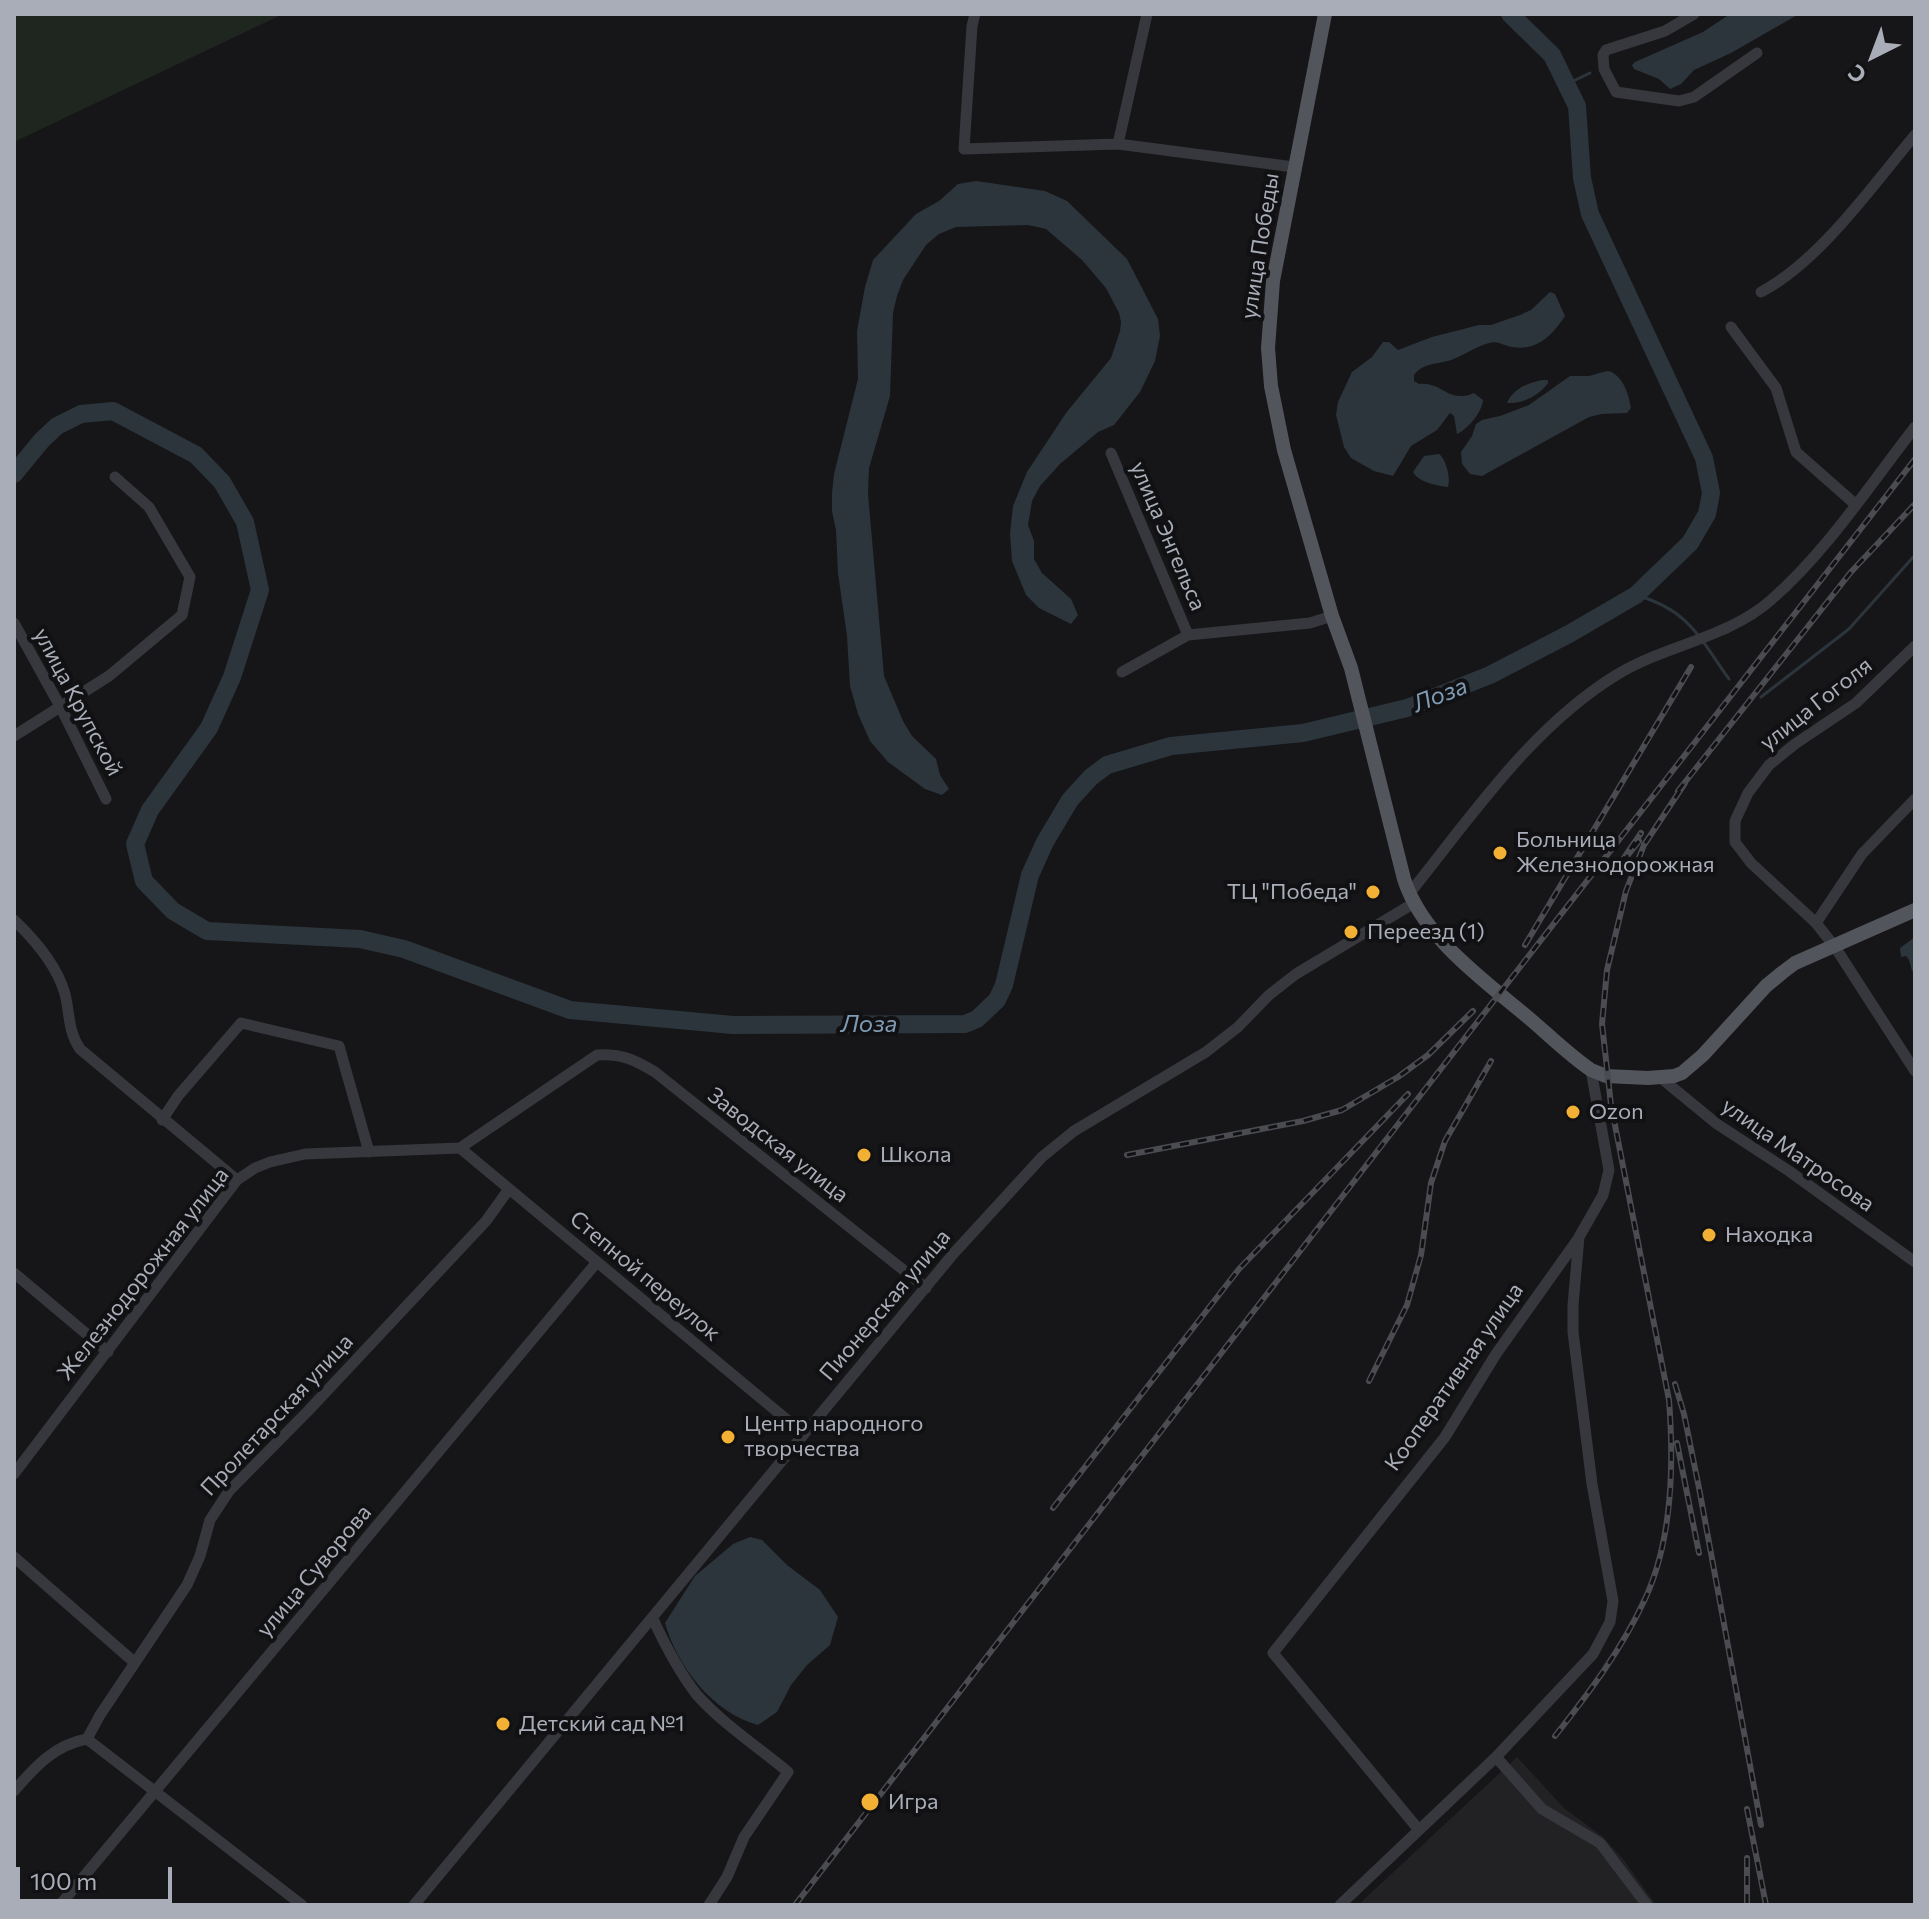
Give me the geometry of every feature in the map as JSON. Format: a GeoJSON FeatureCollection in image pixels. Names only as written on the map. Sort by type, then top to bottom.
{"type":"FeatureCollection","features":[{"type":"Feature","properties":{"kind":"main road","name":"улица Победы"},"geometry":{"type":"LineString","coordinates":[[1325,14],[1269,314],[1271,386],[1284,450],[1332,616],[1351,668],[1411,898]]}},
{"type":"Feature","properties":{"kind":"main road"},"geometry":{"type":"LineString","coordinates":[[1411,898],[1424,919],[1463,960],[1591,1070],[1606,1076],[1661,1078],[1674,1076],[1692,1065],[1795,963],[1915,910]]}},
{"type":"Feature","properties":{"kind":"street"},"geometry":{"type":"LineString","coordinates":[[975,14],[964,149],[1118,144],[1294,167]]}},
{"type":"Feature","properties":{"kind":"street"},"geometry":{"type":"LineString","coordinates":[[1118,144],[1147,14]]}},
{"type":"Feature","properties":{"kind":"street"},"geometry":{"type":"LineString","coordinates":[[1694,14],[1665,31],[1606,50],[1603,55],[1604,69],[1616,92],[1679,101],[1694,97],[1757,53]]}},
{"type":"Feature","properties":{"kind":"street"},"geometry":{"type":"LineString","coordinates":[[1761,292],[1780,283],[1819,247],[1915,135]]}},
{"type":"Feature","properties":{"kind":"street"},"geometry":{"type":"LineString","coordinates":[[1731,327],[1776,388],[1796,452],[1855,504]]}},
{"type":"Feature","properties":{"kind":"street","name":"Пионерская улица"},"geometry":{"type":"LineString","coordinates":[[414,1905],[926,1288],[1042,1157],[1074,1131],[1206,1052],[1296,974],[1411,898],[1524,755],[1560,718],[1618,674],[1754,614],[1810,562],[1915,427]]}},
{"type":"Feature","properties":{"kind":"street","name":"улица Энгельса"},"geometry":{"type":"LineString","coordinates":[[1111,453],[1188,635]]}},
{"type":"Feature","properties":{"kind":"street"},"geometry":{"type":"LineString","coordinates":[[14,736],[109,676],[182,615],[190,577],[149,507],[115,477]]}},
{"type":"Feature","properties":{"kind":"street"},"geometry":{"type":"LineString","coordinates":[[1122,672],[1188,635],[1310,623],[1332,616]]}},
{"type":"Feature","properties":{"kind":"street","name":"улица Крупской"},"geometry":{"type":"LineString","coordinates":[[14,623],[106,799]]}},
{"type":"Feature","properties":{"kind":"street","name":"улица Гоголя"},"geometry":{"type":"LineString","coordinates":[[1816,923],[1751,863],[1735,842],[1735,821],[1748,793],[1769,765],[1856,703],[1915,646]]}},
{"type":"Feature","properties":{"kind":"street"},"geometry":{"type":"LineString","coordinates":[[1915,799],[1862,854],[1816,923],[1835,947],[1915,1071]]}},
{"type":"Feature","properties":{"kind":"street"},"geometry":{"type":"LineString","coordinates":[[14,920],[36,943],[56,973],[64,992],[71,1036],[80,1049],[237,1180]]}},
{"type":"Feature","properties":{"kind":"street"},"geometry":{"type":"LineString","coordinates":[[162,1120],[178,1096],[241,1023],[339,1046],[369,1152]]}},
{"type":"Feature","properties":{"kind":"street","name":"Заводская улица"},"geometry":{"type":"LineString","coordinates":[[460,1148],[597,1055],[614,1054],[634,1059],[655,1072],[926,1288]]}},
{"type":"Feature","properties":{"kind":"street","name":"Кооперативная улица"},"geometry":{"type":"LineString","coordinates":[[1419,1830],[1273,1653],[1445,1437],[1496,1354],[1579,1237],[1603,1195],[1609,1170],[1591,1070]]}},
{"type":"Feature","properties":{"kind":"street","name":"улица Матросова"},"geometry":{"type":"LineString","coordinates":[[1661,1078],[1717,1124],[1789,1171],[1915,1262]]}},
{"type":"Feature","properties":{"kind":"street","name":"Железнодорожная улица"},"geometry":{"type":"LineString","coordinates":[[14,1474],[237,1180],[263,1165],[305,1154],[460,1148]]}},
{"type":"Feature","properties":{"kind":"street","name":"Степной переулок"},"geometry":{"type":"LineString","coordinates":[[460,1148],[804,1434]]}},
{"type":"Feature","properties":{"kind":"street","name":"Пролетарская улица"},"geometry":{"type":"LineString","coordinates":[[87,1739],[134,1662],[187,1585],[200,1556],[210,1520],[229,1491],[465,1244],[509,1189]]}},
{"type":"Feature","properties":{"kind":"street"},"geometry":{"type":"LineString","coordinates":[[1340,1905],[1496,1757],[1593,1654],[1606,1632],[1612,1612],[1611,1585],[1592,1484],[1573,1332],[1579,1237]]}},
{"type":"Feature","properties":{"kind":"street","name":"улица Суворова"},"geometry":{"type":"LineString","coordinates":[[60,1905],[597,1262]]}},
{"type":"Feature","properties":{"kind":"street"},"geometry":{"type":"LineString","coordinates":[[14,1273],[108,1352]]}},
{"type":"Feature","properties":{"kind":"street"},"geometry":{"type":"LineString","coordinates":[[14,1557],[134,1662]]}},
{"type":"Feature","properties":{"kind":"street"},"geometry":{"type":"LineString","coordinates":[[653,1619],[682,1674],[696,1693],[788,1772],[744,1837],[727,1877],[709,1905]]}},
{"type":"Feature","properties":{"kind":"street"},"geometry":{"type":"LineString","coordinates":[[14,1791],[48,1755],[66,1744],[87,1739],[302,1905]]}},
{"type":"Feature","properties":{"kind":"street"},"geometry":{"type":"LineString","coordinates":[[1496,1757],[1542,1809],[1600,1843],[1647,1905]]}},
{"type":"Feature","properties":{"kind":"shaded area"},"geometry":{"type":"Polygon","coordinates":[[[14,14],[283,14],[14,142],[14,14]]]}},
{"type":"Feature","properties":{"kind":"shaded area"},"geometry":{"type":"Polygon","coordinates":[[[1730,14],[1799,14],[1731,53],[1694,70],[1681,84],[1670,89],[1659,79],[1634,69],[1632,65],[1635,62],[1703,32],[1730,14]]]}},
{"type":"Feature","properties":{"kind":"shaded area"},"geometry":{"type":"Polygon","coordinates":[[[976,181],[1045,191],[1067,201],[1127,259],[1158,319],[1160,336],[1155,361],[1140,392],[1114,425],[1098,432],[1060,464],[1040,486],[1032,501],[1028,525],[1034,541],[1034,559],[1042,573],[1071,599],[1078,615],[1071,624],[1039,608],[1026,595],[1012,561],[1010,533],[1013,506],[1027,472],[1066,413],[1111,358],[1120,331],[1119,313],[1106,288],[1082,260],[1046,229],[1028,225],[956,227],[939,234],[926,245],[903,280],[893,313],[890,396],[869,468],[868,494],[884,676],[912,736],[936,759],[940,775],[949,789],[942,795],[925,789],[888,762],[870,741],[858,714],[850,686],[832,493],[858,379],[857,331],[873,260],[916,214],[939,201],[958,184],[976,181]]]}},
{"type":"Feature","properties":{"kind":"shaded area"},"geometry":{"type":"Polygon","coordinates":[[[1550,292],[1555,294],[1565,316],[1541,342],[1518,348],[1489,343],[1425,367],[1414,375],[1414,381],[1419,384],[1434,386],[1458,396],[1474,393],[1483,400],[1477,415],[1466,428],[1457,434],[1454,416],[1450,413],[1437,430],[1411,446],[1393,476],[1374,471],[1351,458],[1344,447],[1336,415],[1338,402],[1352,372],[1372,357],[1383,342],[1389,342],[1398,350],[1432,337],[1491,325],[1531,310],[1550,292]]]}},
{"type":"Feature","properties":{"kind":"shaded area"},"geometry":{"type":"Polygon","coordinates":[[[1607,371],[1617,376],[1624,385],[1631,408],[1627,413],[1589,417],[1482,476],[1470,474],[1462,464],[1461,452],[1476,424],[1482,420],[1529,405],[1570,376],[1589,376],[1607,371]]]}},
{"type":"Feature","properties":{"kind":"shaded area"},"geometry":{"type":"Polygon","coordinates":[[[1548,380],[1548,383],[1535,395],[1507,403],[1522,387],[1548,380]]]}},
{"type":"Feature","properties":{"kind":"shaded area"},"geometry":{"type":"Polygon","coordinates":[[[1439,454],[1447,469],[1448,487],[1424,481],[1413,472],[1424,456],[1439,454]]]}},
{"type":"Feature","properties":{"kind":"shaded area"},"geometry":{"type":"Polygon","coordinates":[[[1915,937],[1915,975],[1908,958],[1901,957],[1900,948],[1915,937]]]}},
{"type":"Feature","properties":{"kind":"shaded area"},"geometry":{"type":"Polygon","coordinates":[[[750,1537],[762,1540],[787,1565],[820,1590],[838,1617],[830,1645],[807,1665],[791,1685],[777,1712],[758,1725],[726,1710],[699,1686],[678,1655],[665,1623],[695,1576],[733,1544],[750,1537]]]}},
{"type":"Feature","properties":{"kind":"shaded area"},"geometry":{"type":"Polygon","coordinates":[[[1517,1757],[1564,1808],[1602,1836],[1656,1905],[1358,1905],[1517,1757]]]}},
{"type":"Feature","properties":{"kind":"waterway","name":"Лоза"},"geometry":{"type":"LineString","coordinates":[[14,474],[57,426],[81,414],[113,411],[196,455],[222,482],[245,522],[260,590],[232,677],[209,728],[150,810],[135,844],[144,881],[173,911],[207,931],[360,939],[404,949],[570,1010],[733,1025],[965,1024],[977,1019],[997,1000],[1004,985],[1030,875],[1045,842],[1070,800],[1107,765],[1171,746],[1303,733],[1407,708],[1490,675],[1636,595],[1690,543],[1707,514],[1711,493],[1704,458],[1590,214],[1582,178],[1577,106],[1552,55],[1510,14]]}},
{"type":"Feature","properties":{"kind":"waterway"},"geometry":{"type":"LineString","coordinates":[[1567,84],[1590,73]]}},
{"type":"Feature","properties":{"kind":"waterway"},"geometry":{"type":"LineString","coordinates":[[1761,697],[1849,629],[1915,555]]}},
{"type":"Feature","properties":{"kind":"waterway"},"geometry":{"type":"LineString","coordinates":[[1636,595],[1654,601],[1681,617],[1729,679]]}},
{"type":"Feature","properties":{"kind":"railway"},"geometry":{"type":"LineString","coordinates":[[795,1905],[1915,459]]}},
{"type":"Feature","properties":{"kind":"railway"},"geometry":{"type":"LineString","coordinates":[[1678,791],[1851,572],[1915,504]]}},
{"type":"Feature","properties":{"kind":"railway"},"geometry":{"type":"LineString","coordinates":[[1525,945],[1691,667]]}},
{"type":"Feature","properties":{"kind":"railway"},"geometry":{"type":"LineString","coordinates":[[1555,1736],[1604,1670],[1636,1617],[1654,1576],[1666,1527],[1671,1475],[1669,1400],[1611,1105],[1602,1024],[1607,970],[1626,891],[1644,845],[1685,783]]}},
{"type":"Feature","properties":{"kind":"railway"},"geometry":{"type":"LineString","coordinates":[[1639,841],[1613,874],[1641,833]]}},
{"type":"Feature","properties":{"kind":"railway"},"geometry":{"type":"LineString","coordinates":[[1127,1155],[1303,1121],[1342,1110],[1428,1055],[1473,1011]]}},
{"type":"Feature","properties":{"kind":"railway"},"geometry":{"type":"LineString","coordinates":[[1369,1381],[1407,1305],[1421,1255],[1431,1183],[1445,1141],[1491,1061]]}},
{"type":"Feature","properties":{"kind":"railway"},"geometry":{"type":"LineString","coordinates":[[1053,1508],[1239,1269],[1408,1094]]}},
{"type":"Feature","properties":{"kind":"railway"},"geometry":{"type":"LineString","coordinates":[[1675,1384],[1699,1488],[1761,1825]]}},
{"type":"Feature","properties":{"kind":"railway"},"geometry":{"type":"LineString","coordinates":[[1677,1443],[1699,1553]]}},
{"type":"Feature","properties":{"kind":"railway"},"geometry":{"type":"LineString","coordinates":[[1747,1809],[1766,1905]]}},
{"type":"Feature","properties":{"kind":"railway"},"geometry":{"type":"LineString","coordinates":[[1747,1858],[1747,1905]]}},
{"type":"Feature","properties":{"kind":"place","name":"Больница Железнодорожная"},"geometry":{"type":"Point","coordinates":[1500,853]}},
{"type":"Feature","properties":{"kind":"place","name":"ТЦ \"Победа\""},"geometry":{"type":"Point","coordinates":[1373,892]}},
{"type":"Feature","properties":{"kind":"place","name":"Переезд (1)"},"geometry":{"type":"Point","coordinates":[1351,932]}},
{"type":"Feature","properties":{"kind":"place","name":"Ozon"},"geometry":{"type":"Point","coordinates":[1573,1112]}},
{"type":"Feature","properties":{"kind":"place","name":"Школа"},"geometry":{"type":"Point","coordinates":[864,1155]}},
{"type":"Feature","properties":{"kind":"place","name":"Находка"},"geometry":{"type":"Point","coordinates":[1709,1235]}},
{"type":"Feature","properties":{"kind":"place","name":"Центр народного творчества"},"geometry":{"type":"Point","coordinates":[728,1437]}},
{"type":"Feature","properties":{"kind":"place","name":"Детский сад №1"},"geometry":{"type":"Point","coordinates":[503,1724]}},
{"type":"Feature","properties":{"kind":"place","name":"Игра"},"geometry":{"type":"Point","coordinates":[870,1802]}}]}
